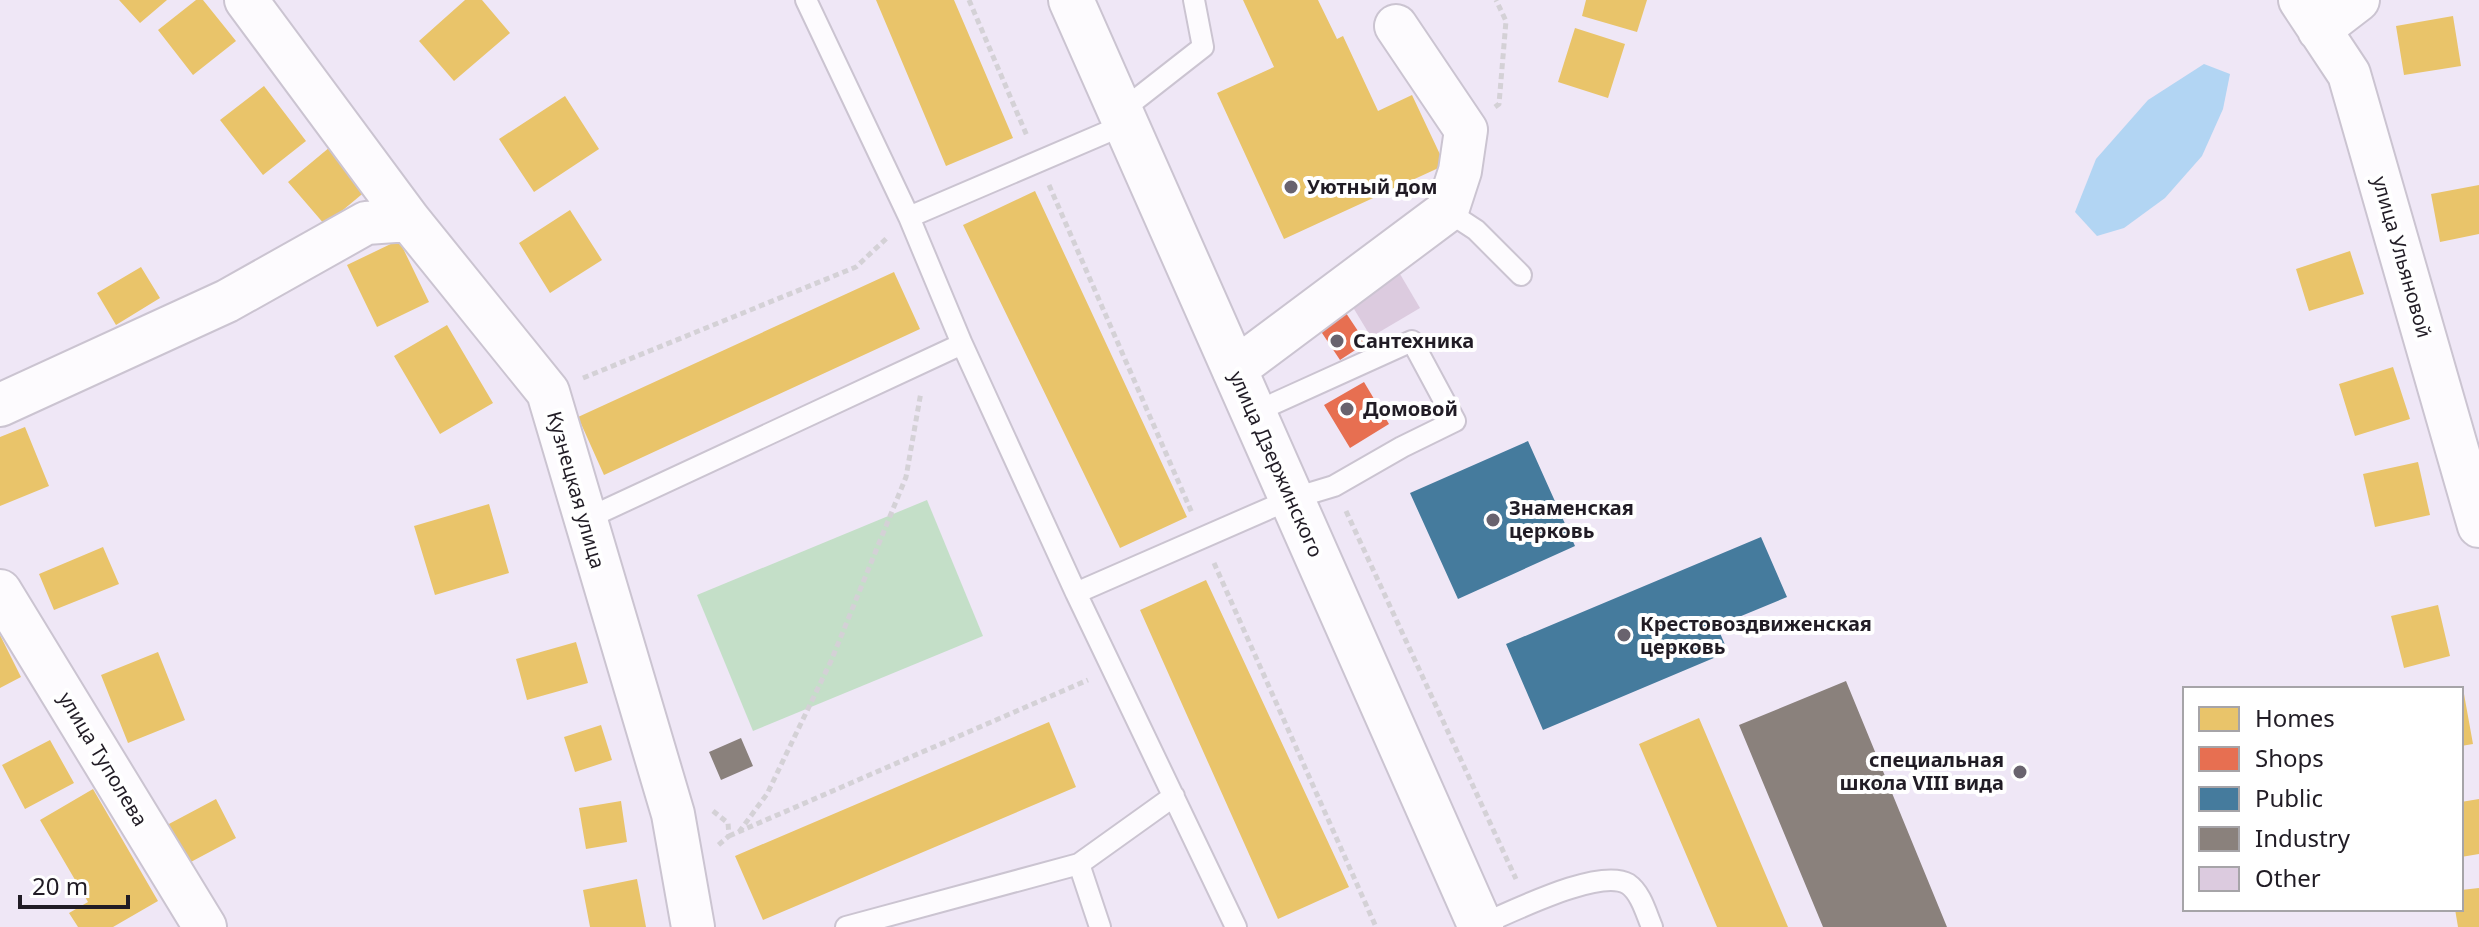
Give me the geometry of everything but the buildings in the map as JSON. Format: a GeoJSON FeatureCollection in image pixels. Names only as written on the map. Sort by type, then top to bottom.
{"type":"FeatureCollection","features":[{"type":"Feature","properties":{"kind":"main road","name":"улица Дзержинского"},"geometry":{"type":"LineString","coordinates":[[1071,0],[1480,926]]}},
{"type":"Feature","properties":{"kind":"street","name":"Кузнецкая улица"},"geometry":{"type":"LineString","coordinates":[[246,0],[409,220],[548,392],[673,814],[693,927]]}},
{"type":"Feature","properties":{"kind":"street"},"geometry":{"type":"LineString","coordinates":[[2310,15],[2358,0]]}},
{"type":"Feature","properties":{"kind":"street","name":"улица Ульяновой"},"geometry":{"type":"LineString","coordinates":[[2310,15],[2349,74],[2479,526]]}},
{"type":"Feature","properties":{"kind":"street"},"geometry":{"type":"LineString","coordinates":[[1234,370],[1447,211],[1460,171],[1466,130],[1396,26]]}},
{"type":"Feature","properties":{"kind":"street"},"geometry":{"type":"LineString","coordinates":[[0,405],[227,301],[366,223],[409,220]]}},
{"type":"Feature","properties":{"kind":"street","name":"улица Туполева"},"geometry":{"type":"LineString","coordinates":[[0,591],[205,927]]}},
{"type":"Feature","properties":{"kind":"lane"},"geometry":{"type":"LineString","coordinates":[[806,0],[909,217],[962,344],[1076,593],[1236,927]]}},
{"type":"Feature","properties":{"kind":"lane"},"geometry":{"type":"LineString","coordinates":[[909,217],[1038,161],[1123,118],[1203,47],[1194,0]]}},
{"type":"Feature","properties":{"kind":"lane"},"geometry":{"type":"LineString","coordinates":[[1447,211],[1476,230],[1521,275]]}},
{"type":"Feature","properties":{"kind":"lane"},"geometry":{"type":"LineString","coordinates":[[1076,593],[1291,499],[1334,486],[1455,421],[1412,341],[1253,413]]}},
{"type":"Feature","properties":{"kind":"lane"},"geometry":{"type":"LineString","coordinates":[[584,520],[962,344]]}},
{"type":"Feature","properties":{"kind":"lane"},"geometry":{"type":"LineString","coordinates":[[846,927],[1079,864],[1174,796]]}},
{"type":"Feature","properties":{"kind":"lane"},"geometry":{"type":"LineString","coordinates":[[1079,864],[1100,927]]}},
{"type":"Feature","properties":{"kind":"lane"},"geometry":{"type":"LineString","coordinates":[[1480,926],[1578,885],[1610,878],[1628,884],[1640,898],[1652,927]]}},
{"type":"Feature","properties":{"kind":"path"},"geometry":{"type":"LineString","coordinates":[[969,0],[1376,927]]}},
{"type":"Feature","properties":{"kind":"path"},"geometry":{"type":"LineString","coordinates":[[1466,130],[1499,104],[1506,21],[1496,0]]}},
{"type":"Feature","properties":{"kind":"path"},"geometry":{"type":"LineString","coordinates":[[548,392],[856,267],[909,217]]}},
{"type":"Feature","properties":{"kind":"path"},"geometry":{"type":"LineString","coordinates":[[739,832],[767,794],[831,661],[906,477],[915,413],[930,359]]}},
{"type":"Feature","properties":{"kind":"path"},"geometry":{"type":"LineString","coordinates":[[729,836],[1113,669]]}},
{"type":"Feature","properties":{"kind":"green space"},"geometry":{"type":"Polygon","coordinates":[[[927,500],[983,636],[753,731],[697,595],[927,500]]]}},
{"type":"Feature","properties":{"kind":"water"},"geometry":{"type":"Polygon","coordinates":[[[2204,64],[2230,74],[2223,109],[2202,156],[2165,198],[2124,228],[2097,236],[2075,212],[2096,159],[2148,100],[2204,64]]]}},
{"type":"Feature","properties":{"kind":"place","name":"Уютный дом"},"geometry":{"type":"Point","coordinates":[1291,187]}},
{"type":"Feature","properties":{"kind":"place","name":"Сантехника"},"geometry":{"type":"Point","coordinates":[1337,341]}},
{"type":"Feature","properties":{"kind":"place","name":"Домовой"},"geometry":{"type":"Point","coordinates":[1347,409]}},
{"type":"Feature","properties":{"kind":"place","name":"Знаменская церковь"},"geometry":{"type":"Point","coordinates":[1493,520]}},
{"type":"Feature","properties":{"kind":"place","name":"Крестовоздвиженская церковь"},"geometry":{"type":"Point","coordinates":[1624,635]}},
{"type":"Feature","properties":{"kind":"place","name":"специальная школа VIII вида"},"geometry":{"type":"Point","coordinates":[2020,772]}}]}
